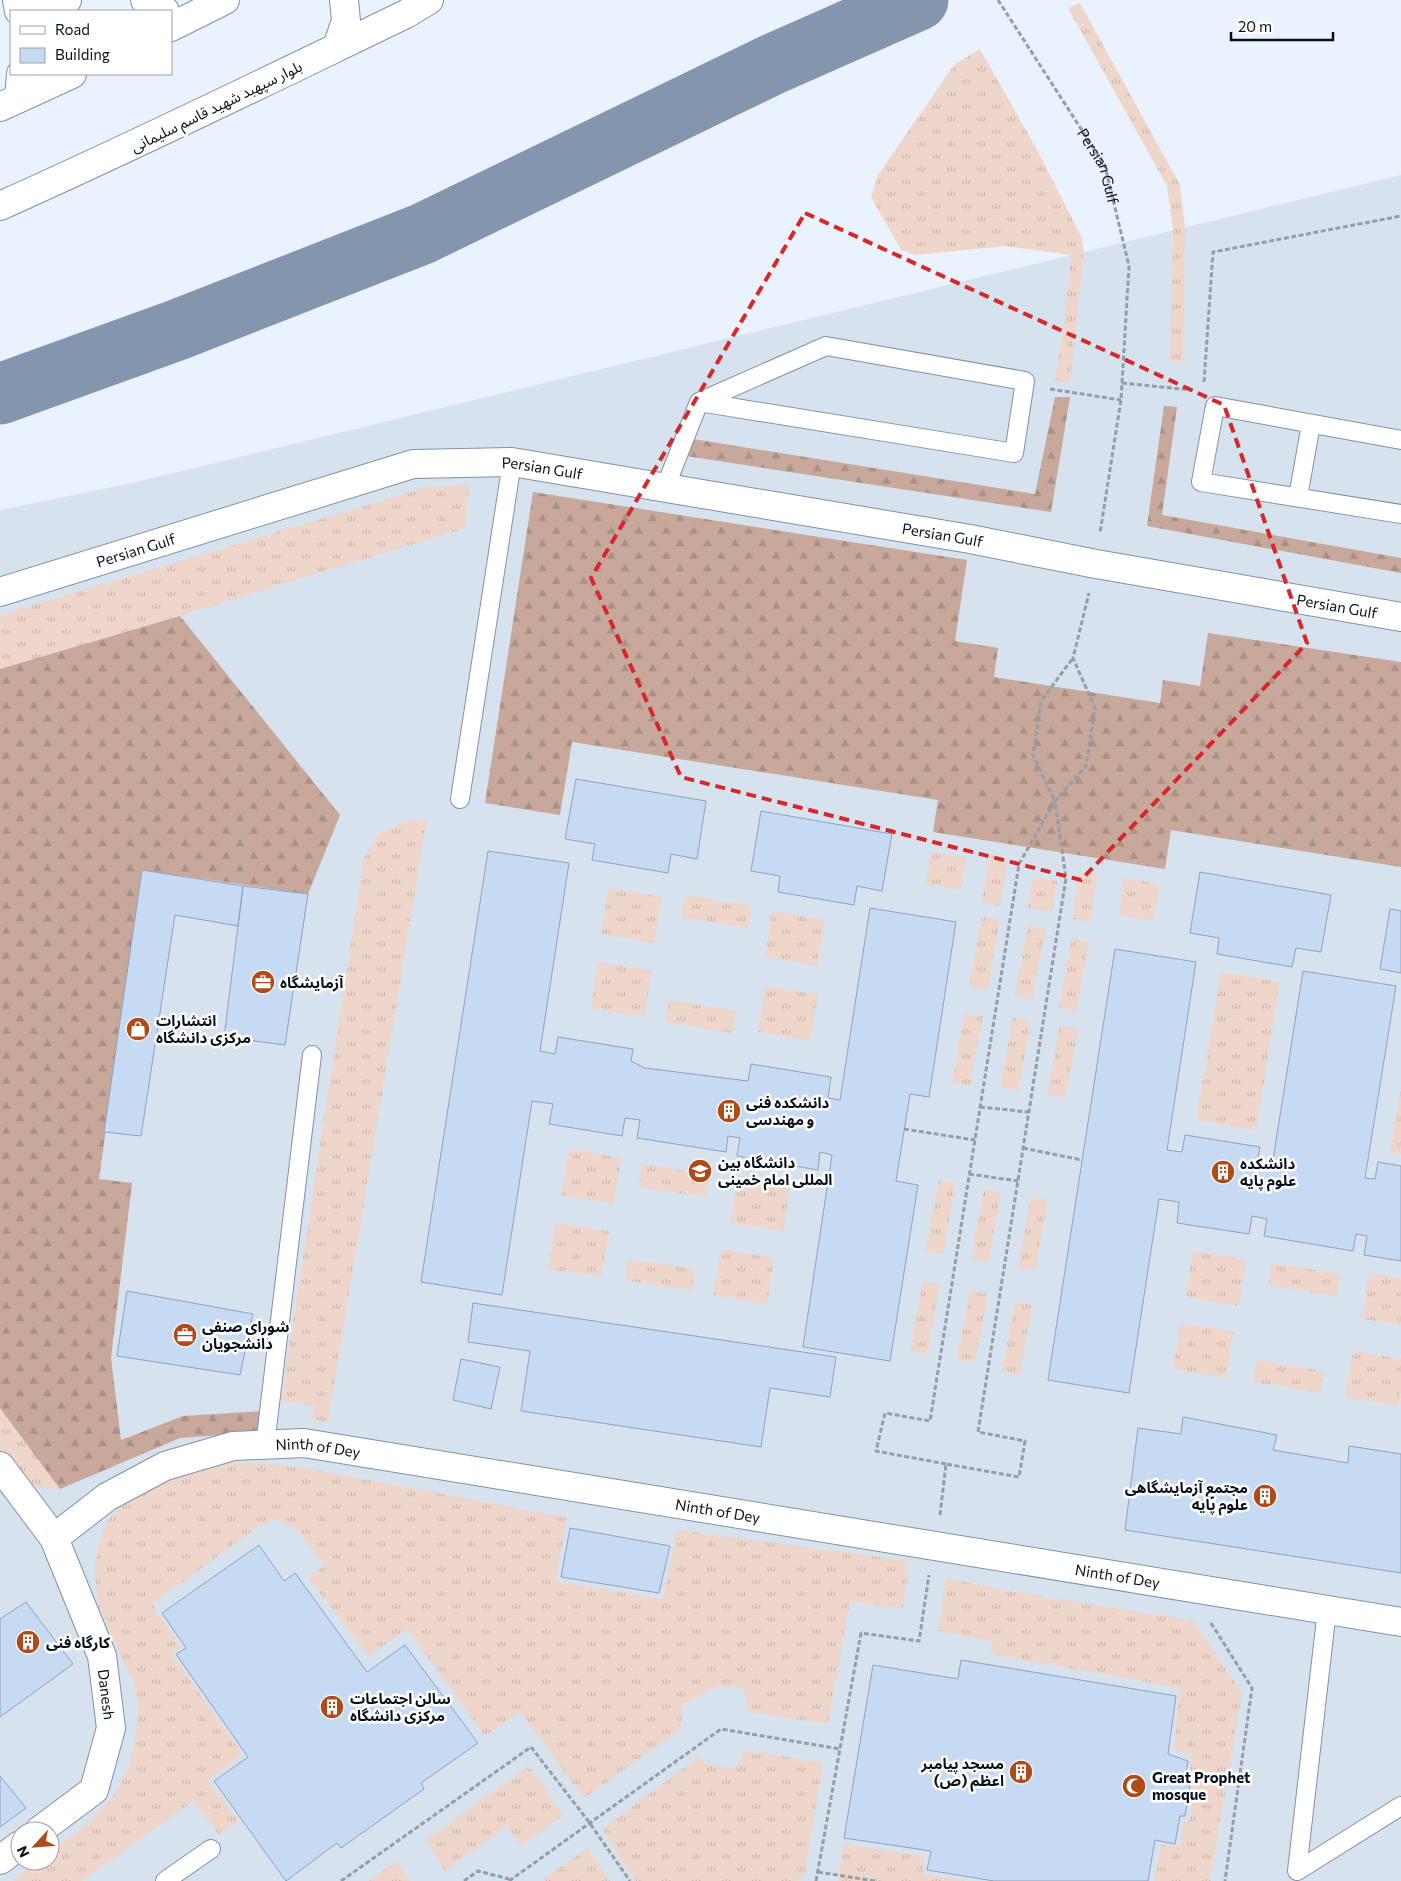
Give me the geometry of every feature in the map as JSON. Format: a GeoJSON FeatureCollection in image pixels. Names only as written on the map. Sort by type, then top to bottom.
{"type":"FeatureCollection","features":[{"type":"Feature","properties":{"kind":"street"},"geometry":{"type":"LineString","coordinates":[[36,0],[52,6],[67,0]]}},
{"type":"Feature","properties":{"kind":"street"},"geometry":{"type":"LineString","coordinates":[[145,0],[160,10]]}},
{"type":"Feature","properties":{"kind":"street"},"geometry":{"type":"LineString","coordinates":[[173,19],[224,0]]}},
{"type":"Feature","properties":{"kind":"street"},"geometry":{"type":"LineString","coordinates":[[337,47],[346,22],[344,0]]}},
{"type":"Feature","properties":{"kind":"street","name":"بلوار سپهبد شهید قاسم سلیمانی"},"geometry":{"type":"LineString","coordinates":[[0,206],[109,158],[406,14],[429,0]]}},
{"type":"Feature","properties":{"kind":"street"},"geometry":{"type":"LineString","coordinates":[[13,93],[69,75]]}},
{"type":"Feature","properties":{"kind":"street","name":"Persian Gulf"},"geometry":{"type":"LineString","coordinates":[[0,592],[413,464],[512,462],[960,537],[1096,564],[1401,617]]}},
{"type":"Feature","properties":{"kind":"street","name":"Ninth of Dey"},"geometry":{"type":"LineString","coordinates":[[54,1538],[107,1497],[165,1466],[233,1446],[304,1443],[1401,1622]]}},
{"type":"Feature","properties":{"kind":"street","name":"Danesh"},"geometry":{"type":"LineString","coordinates":[[0,1466],[54,1538],[102,1656],[111,1728],[94,1790],[52,1821]]}},
{"type":"Feature","properties":{"kind":"lane"},"geometry":{"type":"LineString","coordinates":[[665,488],[699,402],[826,346],[1025,381],[1014,453],[699,402]]}},
{"type":"Feature","properties":{"kind":"lane"},"geometry":{"type":"LineString","coordinates":[[1401,440],[1216,406],[1201,482],[1401,514]]}},
{"type":"Feature","properties":{"kind":"lane"},"geometry":{"type":"LineString","coordinates":[[1298,498],[1311,424]]}},
{"type":"Feature","properties":{"kind":"lane"},"geometry":{"type":"LineString","coordinates":[[460,798],[512,462]]}},
{"type":"Feature","properties":{"kind":"lane"},"geometry":{"type":"LineString","coordinates":[[265,1445],[312,1055]]}},
{"type":"Feature","properties":{"kind":"lane"},"geometry":{"type":"LineString","coordinates":[[1327,1610],[1297,1871],[1401,1806]]}},
{"type":"Feature","properties":{"kind":"lane"},"geometry":{"type":"LineString","coordinates":[[165,1881],[210,1849]]}},
{"type":"Feature","properties":{"kind":"path","name":"Persian Gulf"},"geometry":{"type":"LineString","coordinates":[[998,0],[1105,166],[1129,266],[1121,400],[1096,564]]}},
{"type":"Feature","properties":{"kind":"path"},"geometry":{"type":"LineString","coordinates":[[1216,406],[1204,391],[1213,252],[1401,216]]}},
{"type":"Feature","properties":{"kind":"path"},"geometry":{"type":"LineString","coordinates":[[1122,383],[1204,391]]}},
{"type":"Feature","properties":{"kind":"path"},"geometry":{"type":"LineString","coordinates":[[1025,386],[1121,400]]}},
{"type":"Feature","properties":{"kind":"path"},"geometry":{"type":"LineString","coordinates":[[1073,658],[1095,708],[1086,766],[1055,800],[1019,864],[930,1421],[885,1413],[876,1451],[1019,1477],[1026,1441],[978,1432],[1066,878],[1055,800],[1033,755],[1041,701],[1073,658],[1096,564]]}},
{"type":"Feature","properties":{"kind":"path"},"geometry":{"type":"LineString","coordinates":[[980,1107],[1028,1112]]}},
{"type":"Feature","properties":{"kind":"path"},"geometry":{"type":"LineString","coordinates":[[904,1130],[975,1140]]}},
{"type":"Feature","properties":{"kind":"path"},"geometry":{"type":"LineString","coordinates":[[1023,1148],[1082,1160]]}},
{"type":"Feature","properties":{"kind":"path"},"geometry":{"type":"LineString","coordinates":[[969,1174],[1018,1181]]}},
{"type":"Feature","properties":{"kind":"path"},"geometry":{"type":"LineString","coordinates":[[816,1881],[861,1633],[919,1641],[936,1546],[946,1464]]}},
{"type":"Feature","properties":{"kind":"path"},"geometry":{"type":"LineString","coordinates":[[1209,1622],[1252,1688],[1225,1881]]}},
{"type":"Feature","properties":{"kind":"path"},"geometry":{"type":"LineString","coordinates":[[464,1881],[478,1871],[509,1880],[721,1729],[840,1749]]}},
{"type":"Feature","properties":{"kind":"path"},"geometry":{"type":"LineString","coordinates":[[341,1881],[531,1747],[590,1822],[630,1881]]}},
{"type":"Feature","properties":{"kind":"path"},"geometry":{"type":"LineString","coordinates":[[818,1872],[876,1881]]}},
{"type":"Feature","properties":{"kind":"highlighted area"},"geometry":{"type":"Polygon","coordinates":[[[805,213],[1224,405],[1307,643],[1081,880],[681,777],[591,578],[805,213]]]}},
{"type":"Feature","properties":{"kind":"shaded area","name":"دانشگاه بین المللی امام خمینی"},"geometry":{"type":"Polygon","coordinates":[[[1401,175],[1401,1881],[0,1881],[0,510],[132,483],[1401,175]]]}},
{"type":"Feature","properties":{"kind":"green space"},"geometry":{"type":"Polygon","coordinates":[[[1080,3],[1180,185],[1185,227],[1183,362],[1170,361],[1173,230],[1167,186],[1068,8],[1080,3]]]}},
{"type":"Feature","properties":{"kind":"green space"},"geometry":{"type":"Polygon","coordinates":[[[980,49],[1036,148],[1082,238],[1084,252],[1070,382],[1055,380],[1062,339],[1071,255],[1005,246],[915,255],[901,250],[871,197],[878,175],[954,65],[980,49]]]}},
{"type":"Feature","properties":{"kind":"green space"},"geometry":{"type":"Polygon","coordinates":[[[1055,397],[1070,397],[1051,512],[686,456],[693,439],[1035,494],[1055,397]]]}},
{"type":"Feature","properties":{"kind":"green space"},"geometry":{"type":"Polygon","coordinates":[[[1164,406],[1177,407],[1162,515],[1401,558],[1401,573],[1147,526],[1164,406]]]}},
{"type":"Feature","properties":{"kind":"green space"},"geometry":{"type":"Polygon","coordinates":[[[469,484],[466,528],[0,671],[0,615],[428,487],[469,484]]]}},
{"type":"Feature","properties":{"kind":"green space"},"geometry":{"type":"Polygon","coordinates":[[[533,492],[967,560],[955,641],[998,648],[994,677],[1160,703],[1163,680],[1200,686],[1208,633],[1401,662],[1401,867],[1171,830],[1165,869],[933,832],[938,800],[572,742],[560,815],[485,803],[533,492]]]}},
{"type":"Feature","properties":{"kind":"green space"},"geometry":{"type":"Polygon","coordinates":[[[180,616],[340,815],[308,894],[142,870],[99,1179],[132,1183],[111,1358],[121,1440],[183,1416],[263,1411],[262,1432],[180,1438],[60,1489],[0,1408],[0,669],[180,616]]]}},
{"type":"Feature","properties":{"kind":"green space"},"geometry":{"type":"Polygon","coordinates":[[[427,819],[328,1422],[311,1419],[315,1406],[281,1401],[364,858],[377,835],[404,822],[427,819]]]}},
{"type":"Feature","properties":{"kind":"green space"},"geometry":{"type":"Polygon","coordinates":[[[931,852],[966,858],[961,890],[926,884],[931,852]]]}},
{"type":"Feature","properties":{"kind":"green space"},"geometry":{"type":"Polygon","coordinates":[[[990,855],[1008,859],[1000,906],[982,902],[990,855]]]}},
{"type":"Feature","properties":{"kind":"green space"},"geometry":{"type":"Polygon","coordinates":[[[1079,872],[1097,875],[1091,922],[1073,919],[1079,872]]]}},
{"type":"Feature","properties":{"kind":"green space"},"geometry":{"type":"Polygon","coordinates":[[[1033,877],[1057,881],[1052,912],[1027,908],[1033,877]]]}},
{"type":"Feature","properties":{"kind":"green space"},"geometry":{"type":"Polygon","coordinates":[[[1124,878],[1159,884],[1154,920],[1119,915],[1124,878]]]}},
{"type":"Feature","properties":{"kind":"green space"},"geometry":{"type":"Polygon","coordinates":[[[609,888],[662,897],[654,943],[601,934],[609,888]]]}},
{"type":"Feature","properties":{"kind":"green space"},"geometry":{"type":"Polygon","coordinates":[[[685,895],[752,906],[749,928],[681,917],[685,895]]]}},
{"type":"Feature","properties":{"kind":"green space"},"geometry":{"type":"Polygon","coordinates":[[[772,911],[825,920],[817,966],[765,957],[772,911]]]}},
{"type":"Feature","properties":{"kind":"green space"},"geometry":{"type":"Polygon","coordinates":[[[982,916],[1000,920],[987,990],[969,986],[982,916]]]}},
{"type":"Feature","properties":{"kind":"green space"},"geometry":{"type":"Polygon","coordinates":[[[1028,925],[1046,928],[1032,999],[1015,995],[1028,925]]]}},
{"type":"Feature","properties":{"kind":"green space"},"geometry":{"type":"Polygon","coordinates":[[[1072,938],[1089,942],[1076,1012],[1059,1008],[1072,938]]]}},
{"type":"Feature","properties":{"kind":"green space"},"geometry":{"type":"Polygon","coordinates":[[[598,962],[652,971],[644,1017],[591,1008],[598,962]]]}},
{"type":"Feature","properties":{"kind":"green space"},"geometry":{"type":"Polygon","coordinates":[[[1221,972],[1280,982],[1256,1130],[1196,1120],[1221,972]]]}},
{"type":"Feature","properties":{"kind":"green space"},"geometry":{"type":"Polygon","coordinates":[[[765,986],[818,995],[810,1041],[758,1032],[765,986]]]}},
{"type":"Feature","properties":{"kind":"green space"},"geometry":{"type":"Polygon","coordinates":[[[669,1000],[736,1011],[733,1033],[665,1022],[669,1000]]]}},
{"type":"Feature","properties":{"kind":"green space"},"geometry":{"type":"Polygon","coordinates":[[[965,1013],[983,1016],[970,1086],[952,1083],[965,1013]]]}},
{"type":"Feature","properties":{"kind":"green space"},"geometry":{"type":"Polygon","coordinates":[[[1013,1018],[1031,1021],[1018,1091],[1000,1087],[1013,1018]]]}},
{"type":"Feature","properties":{"kind":"green space"},"geometry":{"type":"Polygon","coordinates":[[[1060,1025],[1078,1029],[1065,1098],[1047,1095],[1060,1025]]]}},
{"type":"Feature","properties":{"kind":"green space"},"geometry":{"type":"Polygon","coordinates":[[[1401,1087],[1401,1155],[1390,1153],[1401,1087]]]}},
{"type":"Feature","properties":{"kind":"green space"},"geometry":{"type":"Polygon","coordinates":[[[569,1149],[621,1158],[614,1204],[561,1195],[569,1149]]]}},
{"type":"Feature","properties":{"kind":"green space"},"geometry":{"type":"Polygon","coordinates":[[[642,1164],[710,1175],[706,1197],[639,1187],[642,1164]]]}},
{"type":"Feature","properties":{"kind":"green space"},"geometry":{"type":"Polygon","coordinates":[[[738,1176],[790,1185],[783,1231],[730,1223],[738,1176]]]}},
{"type":"Feature","properties":{"kind":"green space"},"geometry":{"type":"Polygon","coordinates":[[[939,1181],[956,1184],[943,1254],[925,1251],[939,1181]]]}},
{"type":"Feature","properties":{"kind":"green space"},"geometry":{"type":"Polygon","coordinates":[[[984,1189],[1001,1192],[988,1262],[971,1259],[984,1189]]]}},
{"type":"Feature","properties":{"kind":"green space"},"geometry":{"type":"Polygon","coordinates":[[[1031,1197],[1048,1200],[1035,1270],[1018,1267],[1031,1197]]]}},
{"type":"Feature","properties":{"kind":"green space"},"geometry":{"type":"Polygon","coordinates":[[[555,1223],[609,1231],[601,1277],[548,1269],[555,1223]]]}},
{"type":"Feature","properties":{"kind":"green space"},"geometry":{"type":"Polygon","coordinates":[[[721,1249],[774,1258],[767,1304],[713,1295],[721,1249]]]}},
{"type":"Feature","properties":{"kind":"green space"},"geometry":{"type":"Polygon","coordinates":[[[1193,1251],[1246,1260],[1239,1306],[1186,1297],[1193,1251]]]}},
{"type":"Feature","properties":{"kind":"green space"},"geometry":{"type":"Polygon","coordinates":[[[629,1259],[695,1269],[692,1291],[625,1280],[629,1259]]]}},
{"type":"Feature","properties":{"kind":"green space"},"geometry":{"type":"Polygon","coordinates":[[[1272,1263],[1340,1274],[1337,1296],[1269,1285],[1272,1263]]]}},
{"type":"Feature","properties":{"kind":"green space"},"geometry":{"type":"Polygon","coordinates":[[[1369,1273],[1401,1278],[1401,1325],[1362,1319],[1369,1273]]]}},
{"type":"Feature","properties":{"kind":"green space"},"geometry":{"type":"Polygon","coordinates":[[[923,1281],[940,1285],[927,1354],[910,1351],[923,1281]]]}},
{"type":"Feature","properties":{"kind":"green space"},"geometry":{"type":"Polygon","coordinates":[[[970,1290],[988,1294],[975,1363],[957,1360],[970,1290]]]}},
{"type":"Feature","properties":{"kind":"green space"},"geometry":{"type":"Polygon","coordinates":[[[1015,1302],[1033,1305],[1019,1375],[1002,1371],[1015,1302]]]}},
{"type":"Feature","properties":{"kind":"green space"},"geometry":{"type":"Polygon","coordinates":[[[1181,1323],[1234,1332],[1226,1378],[1173,1369],[1181,1323]]]}},
{"type":"Feature","properties":{"kind":"green space"},"geometry":{"type":"Polygon","coordinates":[[[1353,1351],[1401,1359],[1401,1389],[1398,1406],[1345,1397],[1353,1351]]]}},
{"type":"Feature","properties":{"kind":"green space"},"geometry":{"type":"Polygon","coordinates":[[[1257,1360],[1324,1371],[1321,1393],[1253,1382],[1257,1360]]]}},
{"type":"Feature","properties":{"kind":"green space"},"geometry":{"type":"Polygon","coordinates":[[[0,1408],[60,1489],[27,1487],[0,1451],[0,1408]]]}},
{"type":"Feature","properties":{"kind":"green space"},"geometry":{"type":"Polygon","coordinates":[[[250,1462],[306,1468],[567,1518],[555,1581],[663,1599],[677,1530],[909,1561],[903,1608],[850,1602],[828,1724],[748,1712],[744,1688],[719,1686],[684,1704],[680,1730],[584,1798],[520,1712],[485,1736],[407,1629],[369,1656],[308,1578],[325,1565],[295,1528],[275,1519],[257,1527],[152,1604],[181,1647],[171,1653],[243,1755],[208,1780],[238,1821],[219,1835],[193,1801],[82,1881],[12,1881],[26,1871],[60,1871],[60,1845],[88,1822],[113,1797],[129,1767],[139,1711],[134,1684],[99,1608],[96,1590],[95,1564],[99,1544],[107,1522],[120,1507],[169,1480],[212,1466],[250,1462]]]}},
{"type":"Feature","properties":{"kind":"green space"},"geometry":{"type":"Polygon","coordinates":[[[946,1578],[1004,1590],[1193,1621],[1242,1693],[1210,1881],[1154,1881],[1161,1845],[1180,1846],[1184,1822],[1190,1819],[1195,1787],[1190,1780],[1191,1755],[1174,1750],[1180,1688],[991,1654],[992,1641],[938,1631],[946,1578]]]}},
{"type":"Feature","properties":{"kind":"green space"},"geometry":{"type":"Polygon","coordinates":[[[743,1750],[823,1763],[805,1873],[796,1881],[636,1881],[602,1829],[699,1757],[708,1765],[736,1769],[743,1750]]]}},
{"type":"Feature","properties":{"kind":"green space"},"geometry":{"type":"Polygon","coordinates":[[[529,1766],[563,1815],[521,1846],[507,1826],[445,1871],[425,1840],[529,1766]]]}},
{"type":"Feature","properties":{"kind":"green space"},"geometry":{"type":"Polygon","coordinates":[[[844,1844],[924,1856],[923,1874],[965,1881],[838,1881],[844,1844]]]}},
{"type":"Feature","properties":{"kind":"green space"},"geometry":{"type":"Polygon","coordinates":[[[588,1848],[610,1881],[546,1881],[544,1878],[588,1848]]]}},
{"type":"Feature","properties":{"kind":"green space"},"geometry":{"type":"Polygon","coordinates":[[[396,1861],[410,1881],[369,1881],[396,1861]]]}},
{"type":"Feature","properties":{"kind":"building"},"geometry":{"type":"Polygon","coordinates":[[[576,779],[706,801],[697,859],[671,854],[668,873],[592,860],[595,844],[565,839],[576,779]]]}},
{"type":"Feature","properties":{"kind":"building"},"geometry":{"type":"Polygon","coordinates":[[[761,811],[892,834],[882,891],[857,886],[854,905],[778,892],[780,876],[751,871],[761,811]]]}},
{"type":"Feature","properties":{"kind":"building","name":"دانشکده فنی و مهندسی"},"geometry":{"type":"Polygon","coordinates":[[[488,851],[569,863],[540,1051],[555,1054],[558,1037],[633,1049],[631,1061],[645,1068],[748,1081],[751,1064],[831,1077],[828,1098],[840,1100],[870,908],[956,922],[929,1097],[910,1094],[896,1181],[918,1185],[890,1361],[803,1347],[832,1155],[820,1152],[818,1170],[737,1156],[740,1138],[728,1136],[726,1152],[637,1138],[640,1120],[625,1118],[622,1136],[549,1124],[553,1104],[532,1101],[502,1295],[421,1282],[488,851]]]}},
{"type":"Feature","properties":{"kind":"building","name":"انتشارات مرکزی دانشگاه"},"geometry":{"type":"Polygon","coordinates":[[[142,870],[243,886],[238,926],[175,915],[141,1136],[104,1132],[142,870]]]}},
{"type":"Feature","properties":{"kind":"building"},"geometry":{"type":"Polygon","coordinates":[[[1200,872],[1331,895],[1321,952],[1296,948],[1292,967],[1217,954],[1219,938],[1190,933],[1200,872]]]}},
{"type":"Feature","properties":{"kind":"building","name":"آزمایشگاه"},"geometry":{"type":"Polygon","coordinates":[[[243,886],[308,894],[285,1045],[224,1037],[243,886]]]}},
{"type":"Feature","properties":{"kind":"building"},"geometry":{"type":"Polygon","coordinates":[[[1390,909],[1401,911],[1401,973],[1380,969],[1390,909]]]}},
{"type":"Feature","properties":{"kind":"building","name":"دانشکده علوم پایه"},"geometry":{"type":"Polygon","coordinates":[[[1115,949],[1196,962],[1167,1150],[1182,1152],[1185,1135],[1260,1147],[1258,1159],[1272,1166],[1303,971],[1396,986],[1365,1178],[1375,1179],[1378,1162],[1401,1166],[1401,1261],[1364,1255],[1367,1236],[1356,1234],[1353,1251],[1264,1236],[1267,1219],[1252,1216],[1249,1234],[1177,1223],[1179,1202],[1159,1199],[1129,1393],[1048,1380],[1115,949]]]}},
{"type":"Feature","properties":{"kind":"building","name":"شورای صنفی دانشجویان"},"geometry":{"type":"Polygon","coordinates":[[[127,1291],[253,1314],[240,1375],[117,1356],[127,1291]]]}},
{"type":"Feature","properties":{"kind":"building"},"geometry":{"type":"Polygon","coordinates":[[[473,1303],[836,1357],[830,1397],[770,1388],[761,1447],[521,1411],[530,1351],[468,1342],[473,1303]]]}},
{"type":"Feature","properties":{"kind":"building"},"geometry":{"type":"Polygon","coordinates":[[[461,1359],[500,1367],[491,1409],[453,1400],[461,1359]]]}},
{"type":"Feature","properties":{"kind":"building","name":"مجتمع آزمایشگاهی علوم پایه"},"geometry":{"type":"Polygon","coordinates":[[[1183,1417],[1277,1435],[1273,1450],[1348,1463],[1349,1446],[1401,1454],[1401,1573],[1125,1530],[1138,1428],[1181,1434],[1183,1417]]]}},
{"type":"Feature","properties":{"kind":"building"},"geometry":{"type":"Polygon","coordinates":[[[570,1528],[670,1546],[659,1593],[561,1577],[570,1528]]]}},
{"type":"Feature","properties":{"kind":"building","name":"سالن اجتماعات مرکزی دانشگاه"},"geometry":{"type":"Polygon","coordinates":[[[259,1545],[284,1581],[295,1573],[367,1672],[405,1645],[478,1743],[421,1783],[424,1789],[341,1848],[337,1843],[286,1881],[214,1781],[248,1757],[176,1654],[186,1648],[162,1613],[259,1545]]]}},
{"type":"Feature","properties":{"kind":"building","name":"کارگاه فنی"},"geometry":{"type":"Polygon","coordinates":[[[26,1602],[73,1664],[0,1717],[0,1619],[26,1602]]]}},
{"type":"Feature","properties":{"kind":"building","name":"مسجد پیامبر اعظم (ص)"},"geometry":{"type":"Polygon","coordinates":[[[961,1660],[1176,1696],[1168,1754],[1188,1761],[1184,1784],[1190,1786],[1185,1816],[1180,1816],[1175,1844],[1155,1840],[1148,1881],[994,1881],[927,1870],[931,1851],[844,1838],[873,1665],[958,1679],[961,1660]]]}},
{"type":"Feature","properties":{"kind":"building"},"geometry":{"type":"Polygon","coordinates":[[[0,1776],[26,1808],[0,1827],[0,1776]]]}},
{"type":"Feature","properties":{"kind":"waterway"},"geometry":{"type":"LineString","coordinates":[[0,394],[177,330],[422,234],[773,64],[918,0]]}},
{"type":"Feature","properties":{"kind":"place","name":"آزمایشگاه"},"geometry":{"type":"Point","coordinates":[263,982]}},
{"type":"Feature","properties":{"kind":"place","name":"انتشارات مرکزی دانشگاه"},"geometry":{"type":"Point","coordinates":[138,1029]}},
{"type":"Feature","properties":{"kind":"place","name":"دانشکده فنی و مهندسی"},"geometry":{"type":"Point","coordinates":[729,1111]}},
{"type":"Feature","properties":{"kind":"place","name":"دانشگاه بین المللی امام خمینی"},"geometry":{"type":"Point","coordinates":[700,1171]}},
{"type":"Feature","properties":{"kind":"place","name":"دانشکده علوم پایه"},"geometry":{"type":"Point","coordinates":[1223,1172]}},
{"type":"Feature","properties":{"kind":"place","name":"شورای صنفی دانشجویان"},"geometry":{"type":"Point","coordinates":[185,1335]}},
{"type":"Feature","properties":{"kind":"place","name":"مجتمع آزمایشگاهی علوم پایه"},"geometry":{"type":"Point","coordinates":[1265,1496]}},
{"type":"Feature","properties":{"kind":"place","name":"کارگاه فنی"},"geometry":{"type":"Point","coordinates":[28,1642]}},
{"type":"Feature","properties":{"kind":"place","name":"سالن اجتماعات مرکزی دانشگاه"},"geometry":{"type":"Point","coordinates":[332,1707]}},
{"type":"Feature","properties":{"kind":"place","name":"مسجد پیامبر اعظم (ص)"},"geometry":{"type":"Point","coordinates":[1021,1772]}},
{"type":"Feature","properties":{"kind":"place","name":"Great Prophet mosque"},"geometry":{"type":"Point","coordinates":[1134,1786]}}]}
